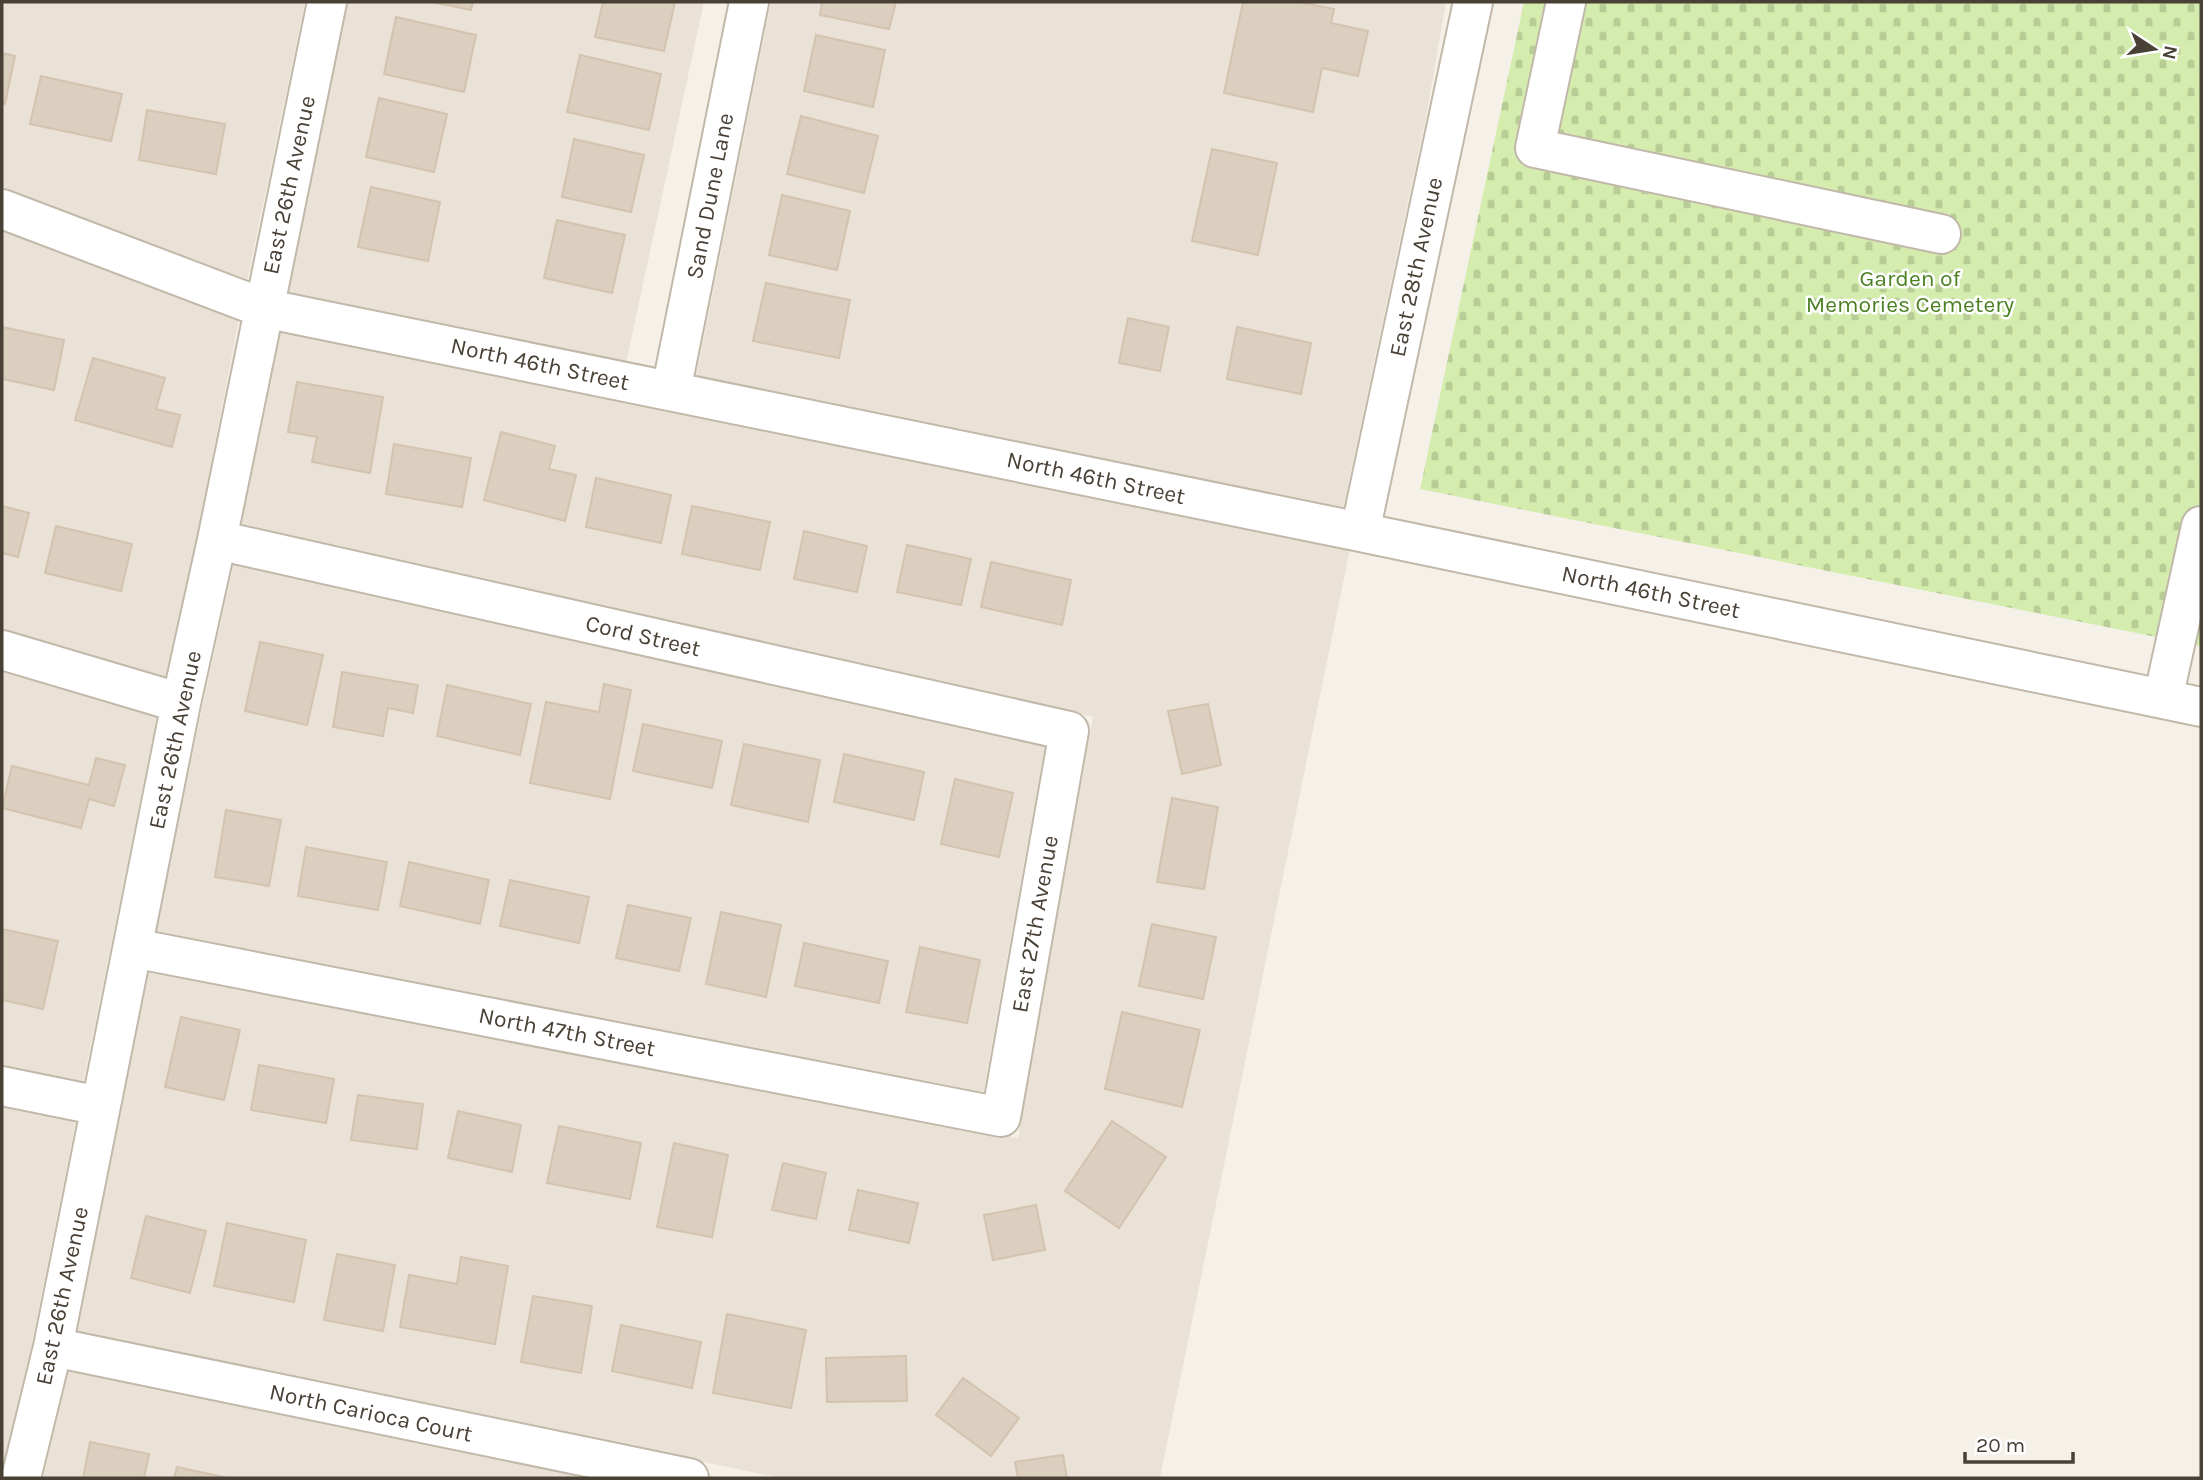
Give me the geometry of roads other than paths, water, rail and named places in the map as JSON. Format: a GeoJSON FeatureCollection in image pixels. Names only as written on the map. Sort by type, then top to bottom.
{"type":"FeatureCollection","features":[{"type":"Feature","properties":{"kind":"street","name":"East 26th Avenue"},"geometry":{"type":"LineString","coordinates":[[21,1478],[53,1347],[181,703],[218,540],[327,2]]}},
{"type":"Feature","properties":{"kind":"street","name":"Sand Dune Lane"},"geometry":{"type":"LineString","coordinates":[[671,391],[749,2]]}},
{"type":"Feature","properties":{"kind":"street","name":"East 28th Avenue"},"geometry":{"type":"LineString","coordinates":[[1360,532],[1473,2]]}},
{"type":"Feature","properties":{"kind":"street"},"geometry":{"type":"LineString","coordinates":[[1566,2],[1535,148],[1941,234]]}},
{"type":"Feature","properties":{"kind":"street","name":"North 46th Street"},"geometry":{"type":"LineString","coordinates":[[2,209],[263,308],[2201,707]]}},
{"type":"Feature","properties":{"kind":"street"},"geometry":{"type":"LineString","coordinates":[[2163,699],[2194,600],[2201,526]]}},
{"type":"Feature","properties":{"kind":"street","name":"Cord Street"},"geometry":{"type":"LineString","coordinates":[[218,540],[1069,731]]}},
{"type":"Feature","properties":{"kind":"street"},"geometry":{"type":"LineString","coordinates":[[2,650],[181,703]]}},
{"type":"Feature","properties":{"kind":"street","name":"East 27th Avenue"},"geometry":{"type":"LineString","coordinates":[[1001,1116],[1069,731]]}},
{"type":"Feature","properties":{"kind":"street","name":"North 47th Street"},"geometry":{"type":"LineString","coordinates":[[133,948],[1001,1116]]}},
{"type":"Feature","properties":{"kind":"street"},"geometry":{"type":"LineString","coordinates":[[2,1086],[100,1107]]}},
{"type":"Feature","properties":{"kind":"street","name":"North Carioca Court"},"geometry":{"type":"LineString","coordinates":[[53,1347],[689,1478]]}},
{"type":"Feature","properties":{"kind":"park label","name":"Garden of Memories Cemetery"},"geometry":{"type":"Point","coordinates":[1910,291]}}]}
